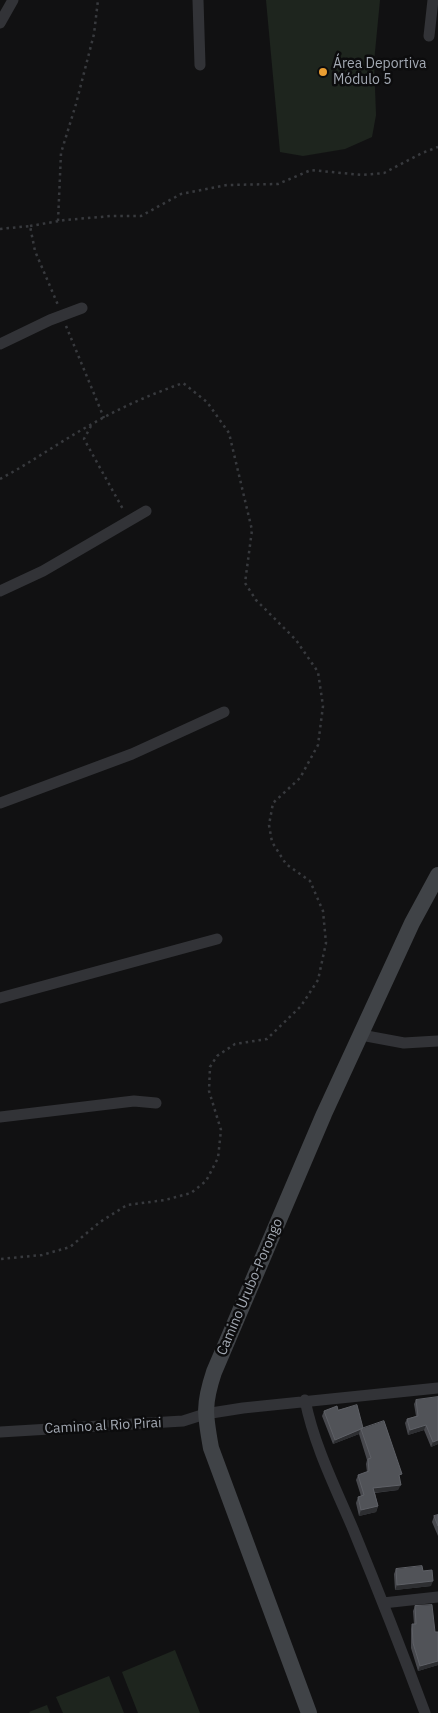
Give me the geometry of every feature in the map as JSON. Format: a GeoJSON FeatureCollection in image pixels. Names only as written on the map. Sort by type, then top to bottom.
{"type":"FeatureCollection","features":[{"type":"Feature","properties":{"kind":"main road","name":"Camino Urubo-Porongo"},"geometry":{"type":"LineString","coordinates":[[309,1713],[211,1448],[205,1414],[206,1394],[324,1114],[412,923],[438,875]]}},
{"type":"Feature","properties":{"kind":"street"},"geometry":{"type":"LineString","coordinates":[[0,23],[13,0]]}},
{"type":"Feature","properties":{"kind":"street"},"geometry":{"type":"LineString","coordinates":[[198,0],[200,65]]}},
{"type":"Feature","properties":{"kind":"street"},"geometry":{"type":"LineString","coordinates":[[429,36],[432,0]]}},
{"type":"Feature","properties":{"kind":"street"},"geometry":{"type":"LineString","coordinates":[[0,344],[50,320],[82,308]]}},
{"type":"Feature","properties":{"kind":"street"},"geometry":{"type":"LineString","coordinates":[[0,591],[43,570],[146,511]]}},
{"type":"Feature","properties":{"kind":"street"},"geometry":{"type":"LineString","coordinates":[[0,803],[132,754],[224,712]]}},
{"type":"Feature","properties":{"kind":"street"},"geometry":{"type":"LineString","coordinates":[[0,998],[217,939]]}},
{"type":"Feature","properties":{"kind":"street"},"geometry":{"type":"LineString","coordinates":[[361,1034],[404,1043],[438,1041]]}},
{"type":"Feature","properties":{"kind":"street"},"geometry":{"type":"LineString","coordinates":[[0,1116],[134,1101],[156,1103]]}},
{"type":"Feature","properties":{"kind":"street","name":"Camino al Rio Pirai"},"geometry":{"type":"LineString","coordinates":[[0,1432],[183,1421],[205,1414],[305,1400],[438,1388]]}},
{"type":"Feature","properties":{"kind":"street"},"geometry":{"type":"LineString","coordinates":[[305,1400],[320,1450],[384,1603],[425,1713]]}},
{"type":"Feature","properties":{"kind":"street"},"geometry":{"type":"LineString","coordinates":[[384,1603],[438,1597]]}},
{"type":"Feature","properties":{"kind":"path"},"geometry":{"type":"LineString","coordinates":[[58,221],[61,153],[94,34],[98,0]]}},
{"type":"Feature","properties":{"kind":"path"},"geometry":{"type":"LineString","coordinates":[[30,226],[58,221],[111,216],[141,216],[180,194],[227,185],[278,184],[311,170],[362,175],[384,174],[422,153],[438,147]]}},
{"type":"Feature","properties":{"kind":"path"},"geometry":{"type":"LineString","coordinates":[[0,479],[33,461],[91,424],[125,406],[183,383],[208,402],[229,433],[252,530],[245,583],[256,600],[296,640],[318,672],[323,706],[318,745],[300,778],[274,803],[269,825],[272,842],[286,864],[310,881],[323,911],[326,943],[318,980],[301,1006],[267,1039],[235,1044],[217,1056],[210,1067],[209,1091],[221,1130],[218,1158],[206,1181],[190,1193],[165,1200],[128,1205],[100,1222],[70,1247],[42,1255],[0,1259]]}},
{"type":"Feature","properties":{"kind":"path"},"geometry":{"type":"LineString","coordinates":[[91,424],[84,439],[130,521]]}},
{"type":"Feature","properties":{"kind":"shaded area","name":"Área Deportiva Módulo 5"},"geometry":{"type":"Polygon","coordinates":[[[266,0],[380,0],[374,62],[376,115],[372,137],[345,149],[303,156],[280,152],[266,0]]]}},
{"type":"Feature","properties":{"kind":"shaded area"},"geometry":{"type":"Polygon","coordinates":[[[175,1650],[200,1713],[138,1713],[122,1672],[175,1650]]]}},
{"type":"Feature","properties":{"kind":"shaded area"},"geometry":{"type":"Polygon","coordinates":[[[109,1676],[124,1713],[63,1713],[56,1697],[109,1676]]]}},
{"type":"Feature","properties":{"kind":"shaded area"},"geometry":{"type":"Polygon","coordinates":[[[47,1705],[50,1713],[29,1712],[47,1705]]]}},
{"type":"Feature","properties":{"kind":"building"},"geometry":{"type":"Polygon","coordinates":[[[438,1397],[438,1440],[433,1442],[426,1425],[410,1430],[407,1419],[418,1416],[416,1400],[438,1397]]]}},
{"type":"Feature","properties":{"kind":"building"},"geometry":{"type":"Polygon","coordinates":[[[357,1405],[363,1428],[335,1440],[324,1411],[337,1406],[338,1410],[357,1405]]]}},
{"type":"Feature","properties":{"kind":"building"},"geometry":{"type":"Polygon","coordinates":[[[384,1421],[402,1474],[399,1475],[401,1485],[373,1488],[378,1506],[361,1510],[358,1497],[364,1495],[358,1475],[369,1471],[368,1459],[371,1458],[361,1429],[384,1421]]]}},
{"type":"Feature","properties":{"kind":"building"},"geometry":{"type":"Polygon","coordinates":[[[438,1515],[438,1526],[434,1516],[438,1515]]]}},
{"type":"Feature","properties":{"kind":"building"},"geometry":{"type":"Polygon","coordinates":[[[422,1566],[423,1571],[432,1570],[433,1581],[397,1585],[396,1569],[422,1566]]]}},
{"type":"Feature","properties":{"kind":"building"},"geometry":{"type":"Polygon","coordinates":[[[432,1605],[435,1632],[438,1632],[438,1661],[420,1666],[413,1643],[412,1624],[416,1624],[415,1606],[432,1605]]]}},
{"type":"Feature","properties":{"kind":"place","name":"Área Deportiva Módulo 5"},"geometry":{"type":"Point","coordinates":[323,72]}}]}
